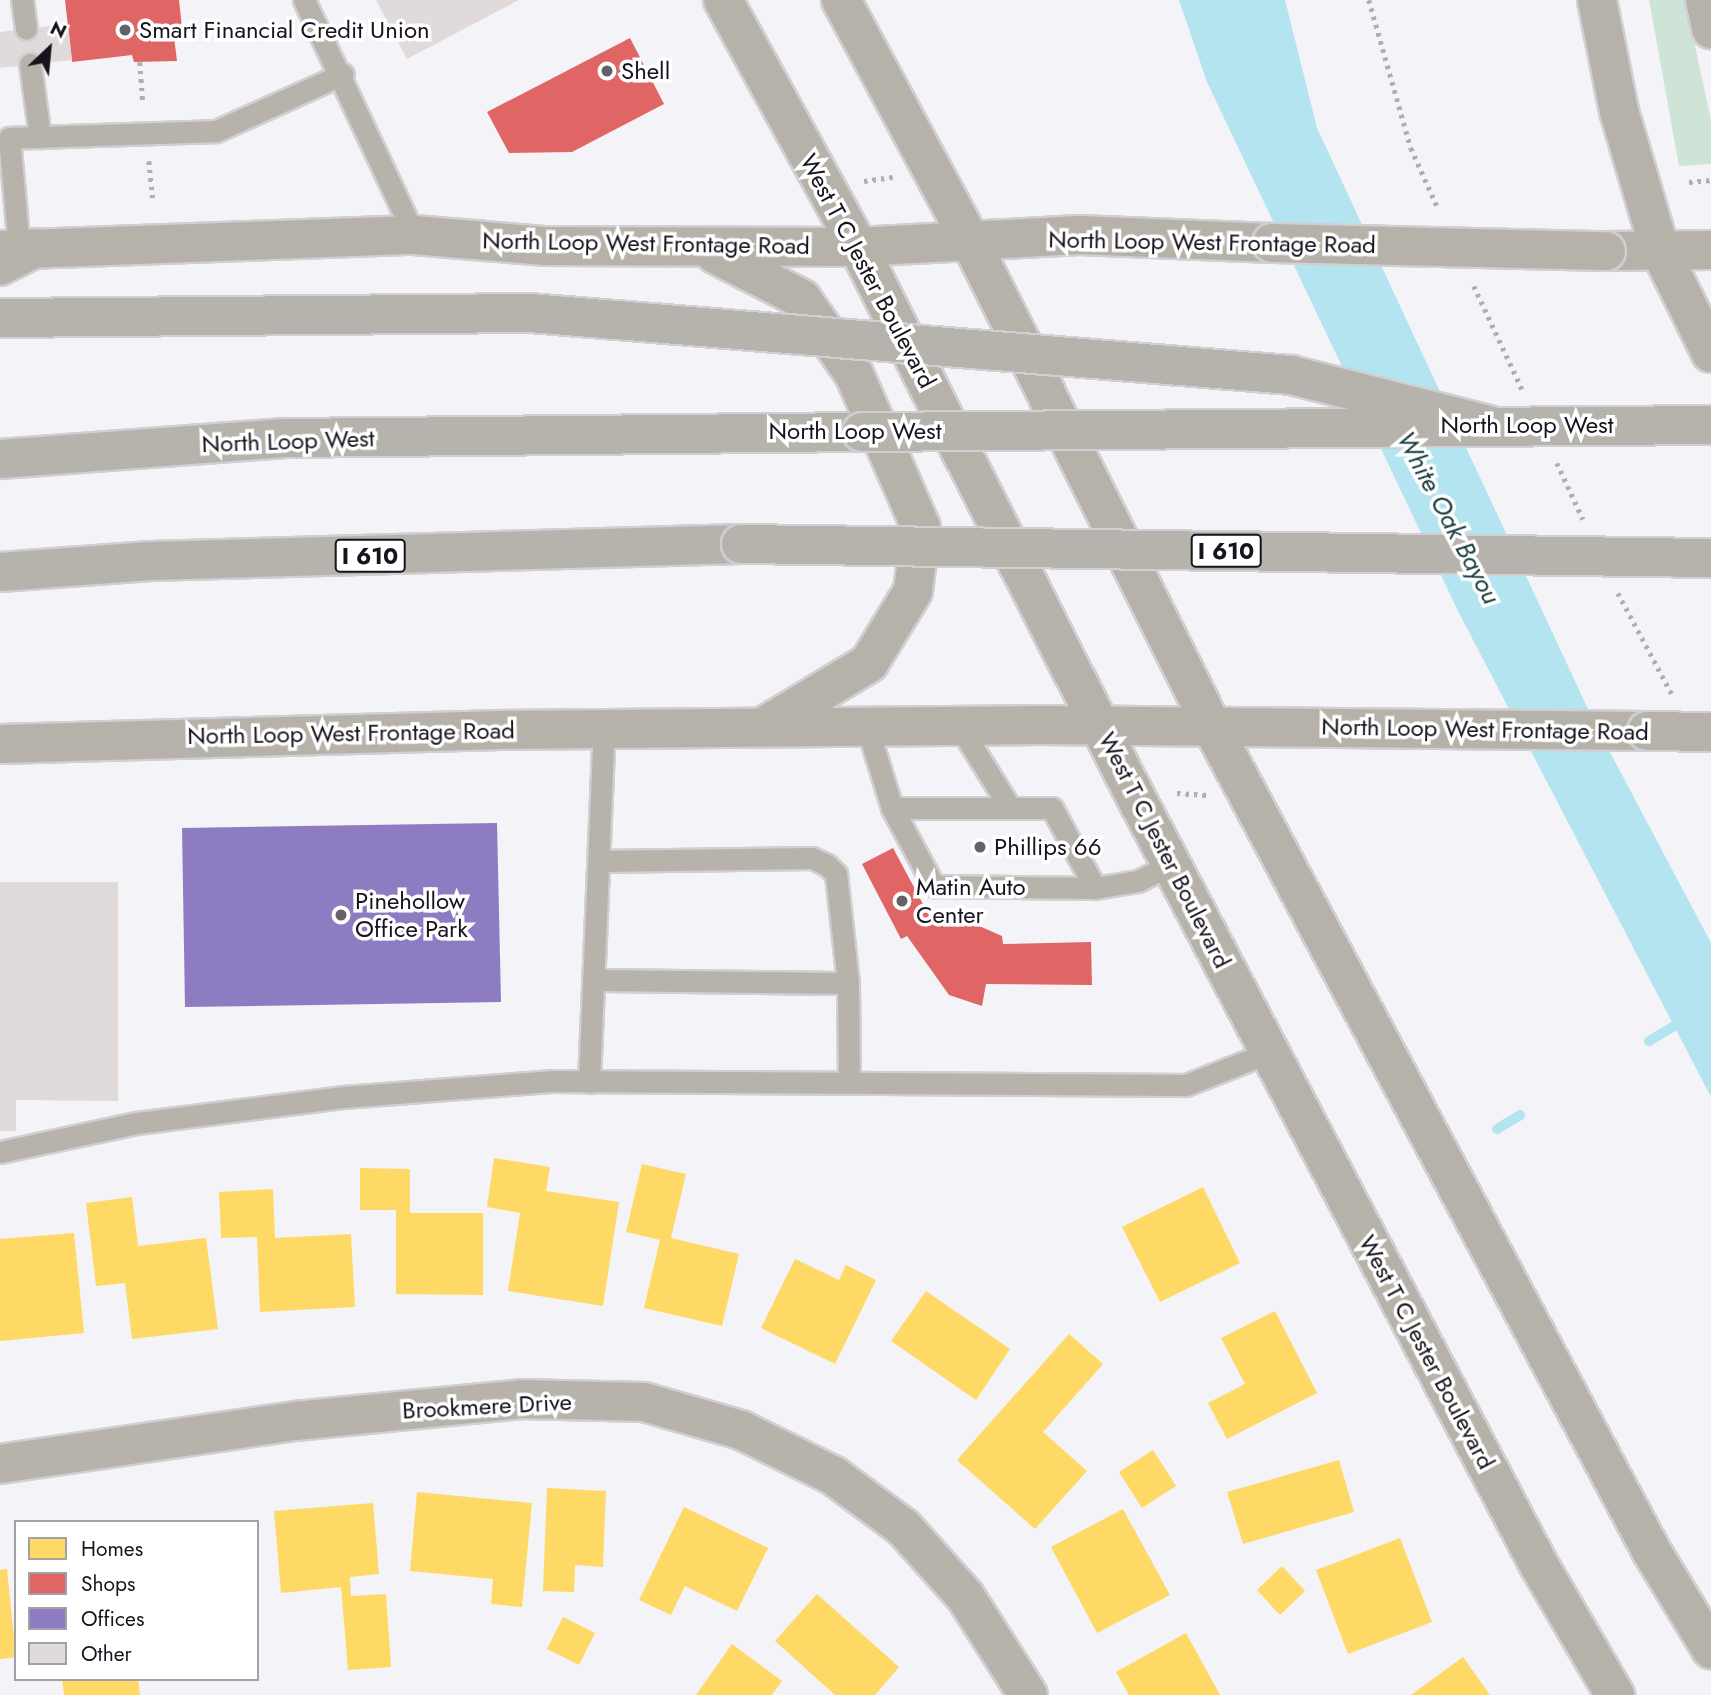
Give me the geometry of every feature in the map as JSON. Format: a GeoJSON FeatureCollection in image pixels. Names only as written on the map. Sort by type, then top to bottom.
{"type":"FeatureCollection","features":[{"type":"Feature","properties":{"kind":"highway"},"geometry":{"type":"LineString","coordinates":[[0,318],[530,313],[1291,375],[1489,425]]}},
{"type":"Feature","properties":{"kind":"highway","name":"North Loop West"},"geometry":{"type":"LineString","coordinates":[[0,459],[283,438],[675,432],[1711,425]]}},
{"type":"Feature","properties":{"kind":"highway","name":"I 610"},"geometry":{"type":"LineString","coordinates":[[0,572],[151,561],[741,544],[1711,558]]}},
{"type":"Feature","properties":{"kind":"main road","name":"West T C Jester Boulevard"},"geometry":{"type":"LineString","coordinates":[[723,0],[858,247],[1171,864],[1539,1565],[1615,1695]]}},
{"type":"Feature","properties":{"kind":"main road"},"geometry":{"type":"LineString","coordinates":[[841,0],[971,242],[1212,727],[1652,1552],[1711,1649]]}},
{"type":"Feature","properties":{"kind":"main road"},"geometry":{"type":"LineString","coordinates":[[1597,0],[1619,111],[1660,250],[1711,353]]}},
{"type":"Feature","properties":{"kind":"main road","name":"North Loop West Frontage Road"},"geometry":{"type":"LineString","coordinates":[[14,253],[414,235],[544,246],[858,247],[1079,236],[1606,251],[1711,250]]}},
{"type":"Feature","properties":{"kind":"main road"},"geometry":{"type":"LineString","coordinates":[[699,247],[769,276],[802,299],[854,374],[920,527],[913,591],[869,663],[761,728]]}},
{"type":"Feature","properties":{"kind":"main road","name":"North Loop West Frontage Road"},"geometry":{"type":"LineString","coordinates":[[0,744],[604,729],[867,727],[1102,726],[1711,732]]}},
{"type":"Feature","properties":{"kind":"street","name":"Brookmere Drive"},"geometry":{"type":"LineString","coordinates":[[0,1465],[295,1421],[522,1399],[644,1402],[741,1430],[835,1476],[903,1527],[965,1596],[1028,1695]]}},
{"type":"Feature","properties":{"kind":"lane"},"geometry":{"type":"LineString","coordinates":[[22,0],[26,29]]}},
{"type":"Feature","properties":{"kind":"lane"},"geometry":{"type":"LineString","coordinates":[[304,0],[343,74],[414,235]]}},
{"type":"Feature","properties":{"kind":"lane"},"geometry":{"type":"LineString","coordinates":[[30,65],[40,137]]}},
{"type":"Feature","properties":{"kind":"lane"},"geometry":{"type":"LineString","coordinates":[[14,253],[9,138],[216,131],[343,74]]}},
{"type":"Feature","properties":{"kind":"lane"},"geometry":{"type":"LineString","coordinates":[[867,727],[892,808],[934,886],[1095,888],[1138,881],[1171,864]]}},
{"type":"Feature","properties":{"kind":"lane"},"geometry":{"type":"LineString","coordinates":[[960,727],[1010,808]]}},
{"type":"Feature","properties":{"kind":"lane"},"geometry":{"type":"LineString","coordinates":[[589,1082],[604,729]]}},
{"type":"Feature","properties":{"kind":"lane"},"geometry":{"type":"LineString","coordinates":[[892,808],[1052,808],[1095,888]]}},
{"type":"Feature","properties":{"kind":"lane"},"geometry":{"type":"LineString","coordinates":[[599,861],[812,858],[827,865],[835,874],[848,983],[849,1082]]}},
{"type":"Feature","properties":{"kind":"lane"},"geometry":{"type":"LineString","coordinates":[[593,980],[848,983]]}},
{"type":"Feature","properties":{"kind":"lane"},"geometry":{"type":"LineString","coordinates":[[0,1152],[137,1123],[344,1097],[589,1082],[1186,1084],[1270,1052]]}},
{"type":"Feature","properties":{"kind":"path"},"geometry":{"type":"LineString","coordinates":[[863,181],[908,176]]}},
{"type":"Feature","properties":{"kind":"path"},"geometry":{"type":"LineString","coordinates":[[1689,182],[1711,180]]}},
{"type":"Feature","properties":{"kind":"path"},"geometry":{"type":"LineString","coordinates":[[1173,793],[1210,796]]}},
{"type":"Feature","properties":{"kind":"green space"},"geometry":{"type":"Polygon","coordinates":[[[1649,0],[1685,0],[1711,120],[1711,164],[1679,166],[1649,0]]]}},
{"type":"Feature","properties":{"kind":"water","name":"White Oak Bayou"},"geometry":{"type":"Polygon","coordinates":[[[1179,0],[1285,0],[1317,128],[1595,724],[1711,943],[1711,1097],[1458,611],[1207,82],[1179,0]]]}},
{"type":"Feature","properties":{"kind":"building: Homes"},"geometry":{"type":"Polygon","coordinates":[[[494,1158],[550,1167],[546,1191],[619,1202],[603,1306],[508,1291],[520,1213],[487,1207],[494,1158]]]}},
{"type":"Feature","properties":{"kind":"building: Homes"},"geometry":{"type":"Polygon","coordinates":[[[642,1164],[686,1174],[671,1238],[739,1254],[722,1326],[644,1308],[660,1240],[626,1232],[642,1164]]]}},
{"type":"Feature","properties":{"kind":"building: Homes"},"geometry":{"type":"Polygon","coordinates":[[[360,1168],[410,1169],[410,1213],[483,1213],[483,1295],[396,1294],[396,1210],[360,1210],[360,1168]]]}},
{"type":"Feature","properties":{"kind":"building: Homes"},"geometry":{"type":"Polygon","coordinates":[[[1203,1187],[1240,1263],[1160,1302],[1122,1227],[1203,1187]]]}},
{"type":"Feature","properties":{"kind":"building: Homes"},"geometry":{"type":"Polygon","coordinates":[[[273,1189],[275,1238],[351,1234],[355,1307],[260,1312],[257,1237],[221,1238],[219,1192],[273,1189]]]}},
{"type":"Feature","properties":{"kind":"building: Homes"},"geometry":{"type":"Polygon","coordinates":[[[132,1197],[138,1246],[206,1238],[218,1329],[132,1339],[125,1283],[96,1286],[86,1203],[132,1197]]]}},
{"type":"Feature","properties":{"kind":"building: Homes"},"geometry":{"type":"Polygon","coordinates":[[[74,1233],[84,1333],[0,1341],[0,1239],[74,1233]]]}},
{"type":"Feature","properties":{"kind":"building: Homes"},"geometry":{"type":"Polygon","coordinates":[[[795,1259],[839,1280],[846,1265],[876,1280],[835,1364],[761,1328],[795,1259]]]}},
{"type":"Feature","properties":{"kind":"building: Homes"},"geometry":{"type":"Polygon","coordinates":[[[926,1291],[1010,1349],[976,1400],[891,1341],[926,1291]]]}},
{"type":"Feature","properties":{"kind":"building: Homes"},"geometry":{"type":"Polygon","coordinates":[[[1275,1311],[1317,1393],[1227,1439],[1208,1403],[1245,1384],[1221,1338],[1275,1311]]]}},
{"type":"Feature","properties":{"kind":"building: Homes"},"geometry":{"type":"Polygon","coordinates":[[[1069,1334],[1103,1364],[1043,1432],[1087,1471],[1035,1529],[957,1460],[1069,1334]]]}},
{"type":"Feature","properties":{"kind":"building: Homes"},"geometry":{"type":"Polygon","coordinates":[[[1153,1450],[1176,1486],[1142,1508],[1119,1472],[1153,1450]]]}},
{"type":"Feature","properties":{"kind":"building: Homes"},"geometry":{"type":"Polygon","coordinates":[[[1339,1460],[1354,1512],[1243,1544],[1227,1492],[1339,1460]]]}},
{"type":"Feature","properties":{"kind":"building: Homes"},"geometry":{"type":"Polygon","coordinates":[[[547,1488],[606,1491],[603,1567],[575,1565],[574,1592],[543,1591],[547,1488]]]}},
{"type":"Feature","properties":{"kind":"building: Homes"},"geometry":{"type":"Polygon","coordinates":[[[417,1492],[532,1503],[522,1607],[491,1604],[493,1579],[410,1571],[417,1492]]]}},
{"type":"Feature","properties":{"kind":"building: Homes"},"geometry":{"type":"Polygon","coordinates":[[[373,1503],[379,1574],[350,1577],[351,1596],[386,1594],[391,1667],[348,1670],[341,1587],[281,1593],[274,1511],[373,1503]]]}},
{"type":"Feature","properties":{"kind":"building: Homes"},"geometry":{"type":"Polygon","coordinates":[[[684,1507],[768,1548],[737,1611],[685,1586],[671,1615],[639,1600],[684,1507]]]}},
{"type":"Feature","properties":{"kind":"building: Homes"},"geometry":{"type":"Polygon","coordinates":[[[1123,1509],[1170,1595],[1097,1633],[1051,1547],[1123,1509]]]}},
{"type":"Feature","properties":{"kind":"building: Homes"},"geometry":{"type":"Polygon","coordinates":[[[1400,1538],[1432,1622],[1348,1654],[1316,1570],[1400,1538]]]}},
{"type":"Feature","properties":{"kind":"building: Homes"},"geometry":{"type":"Polygon","coordinates":[[[1282,1566],[1305,1591],[1280,1615],[1257,1590],[1282,1566]]]}},
{"type":"Feature","properties":{"kind":"building: Homes"},"geometry":{"type":"Polygon","coordinates":[[[7,1569],[14,1657],[0,1659],[0,1570],[7,1569]]]}},
{"type":"Feature","properties":{"kind":"building: Homes"},"geometry":{"type":"Polygon","coordinates":[[[817,1594],[899,1667],[875,1695],[835,1695],[775,1641],[817,1594]]]}},
{"type":"Feature","properties":{"kind":"building: Homes"},"geometry":{"type":"Polygon","coordinates":[[[563,1617],[595,1633],[579,1665],[547,1649],[563,1617]]]}},
{"type":"Feature","properties":{"kind":"building: Homes"},"geometry":{"type":"Polygon","coordinates":[[[1186,1633],[1220,1695],[1129,1695],[1116,1672],[1186,1633]]]}},
{"type":"Feature","properties":{"kind":"building: Homes"},"geometry":{"type":"Polygon","coordinates":[[[732,1644],[782,1681],[772,1695],[696,1695],[732,1644]]]}},
{"type":"Feature","properties":{"kind":"building: Homes"},"geometry":{"type":"Polygon","coordinates":[[[1463,1657],[1490,1695],[1411,1695],[1463,1657]]]}},
{"type":"Feature","properties":{"kind":"building: Homes"},"geometry":{"type":"Polygon","coordinates":[[[62,1681],[138,1681],[140,1695],[64,1695],[62,1681]]]}},
{"type":"Feature","properties":{"kind":"building: Shops","name":"Smart Financial Credit Union"},"geometry":{"type":"Polygon","coordinates":[[[65,0],[179,0],[183,36],[174,37],[177,61],[134,62],[132,55],[72,62],[65,0]]]}},
{"type":"Feature","properties":{"kind":"building: Shops","name":"Shell"},"geometry":{"type":"Polygon","coordinates":[[[630,38],[664,104],[572,152],[509,153],[487,112],[630,38]]]}},
{"type":"Feature","properties":{"kind":"building: Shops"},"geometry":{"type":"Polygon","coordinates":[[[893,848],[931,919],[945,911],[1002,936],[1003,944],[1091,942],[1092,985],[986,984],[982,1006],[949,995],[907,936],[901,939],[862,864],[893,848]]]}},
{"type":"Feature","properties":{"kind":"building: Offices","name":"Pinehollow Office Park"},"geometry":{"type":"Polygon","coordinates":[[[497,823],[501,1002],[185,1007],[182,828],[497,823]]]}},
{"type":"Feature","properties":{"kind":"building: Other"},"geometry":{"type":"Polygon","coordinates":[[[376,0],[519,0],[407,59],[376,0]]]}},
{"type":"Feature","properties":{"kind":"building: Other"},"geometry":{"type":"Polygon","coordinates":[[[68,24],[72,60],[0,68],[0,32],[68,24]]]}},
{"type":"Feature","properties":{"kind":"building: Other"},"geometry":{"type":"Polygon","coordinates":[[[0,882],[118,882],[118,1101],[16,1100],[16,1131],[0,1131],[0,882]]]}},
{"type":"Feature","properties":{"kind":"waterway"},"geometry":{"type":"LineString","coordinates":[[1649,1041],[1686,1019]]}},
{"type":"Feature","properties":{"kind":"waterway"},"geometry":{"type":"LineString","coordinates":[[1497,1129],[1520,1115]]}},
{"type":"Feature","properties":{"kind":"place","name":"Smart Financial Credit Union"},"geometry":{"type":"Point","coordinates":[125,30]}},
{"type":"Feature","properties":{"kind":"place","name":"Shell"},"geometry":{"type":"Point","coordinates":[607,71]}},
{"type":"Feature","properties":{"kind":"place","name":"Phillips 66"},"geometry":{"type":"Point","coordinates":[980,847]}},
{"type":"Feature","properties":{"kind":"place","name":"Matin Auto Center"},"geometry":{"type":"Point","coordinates":[902,901]}},
{"type":"Feature","properties":{"kind":"place","name":"Pinehollow Office Park"},"geometry":{"type":"Point","coordinates":[341,915]}}]}
